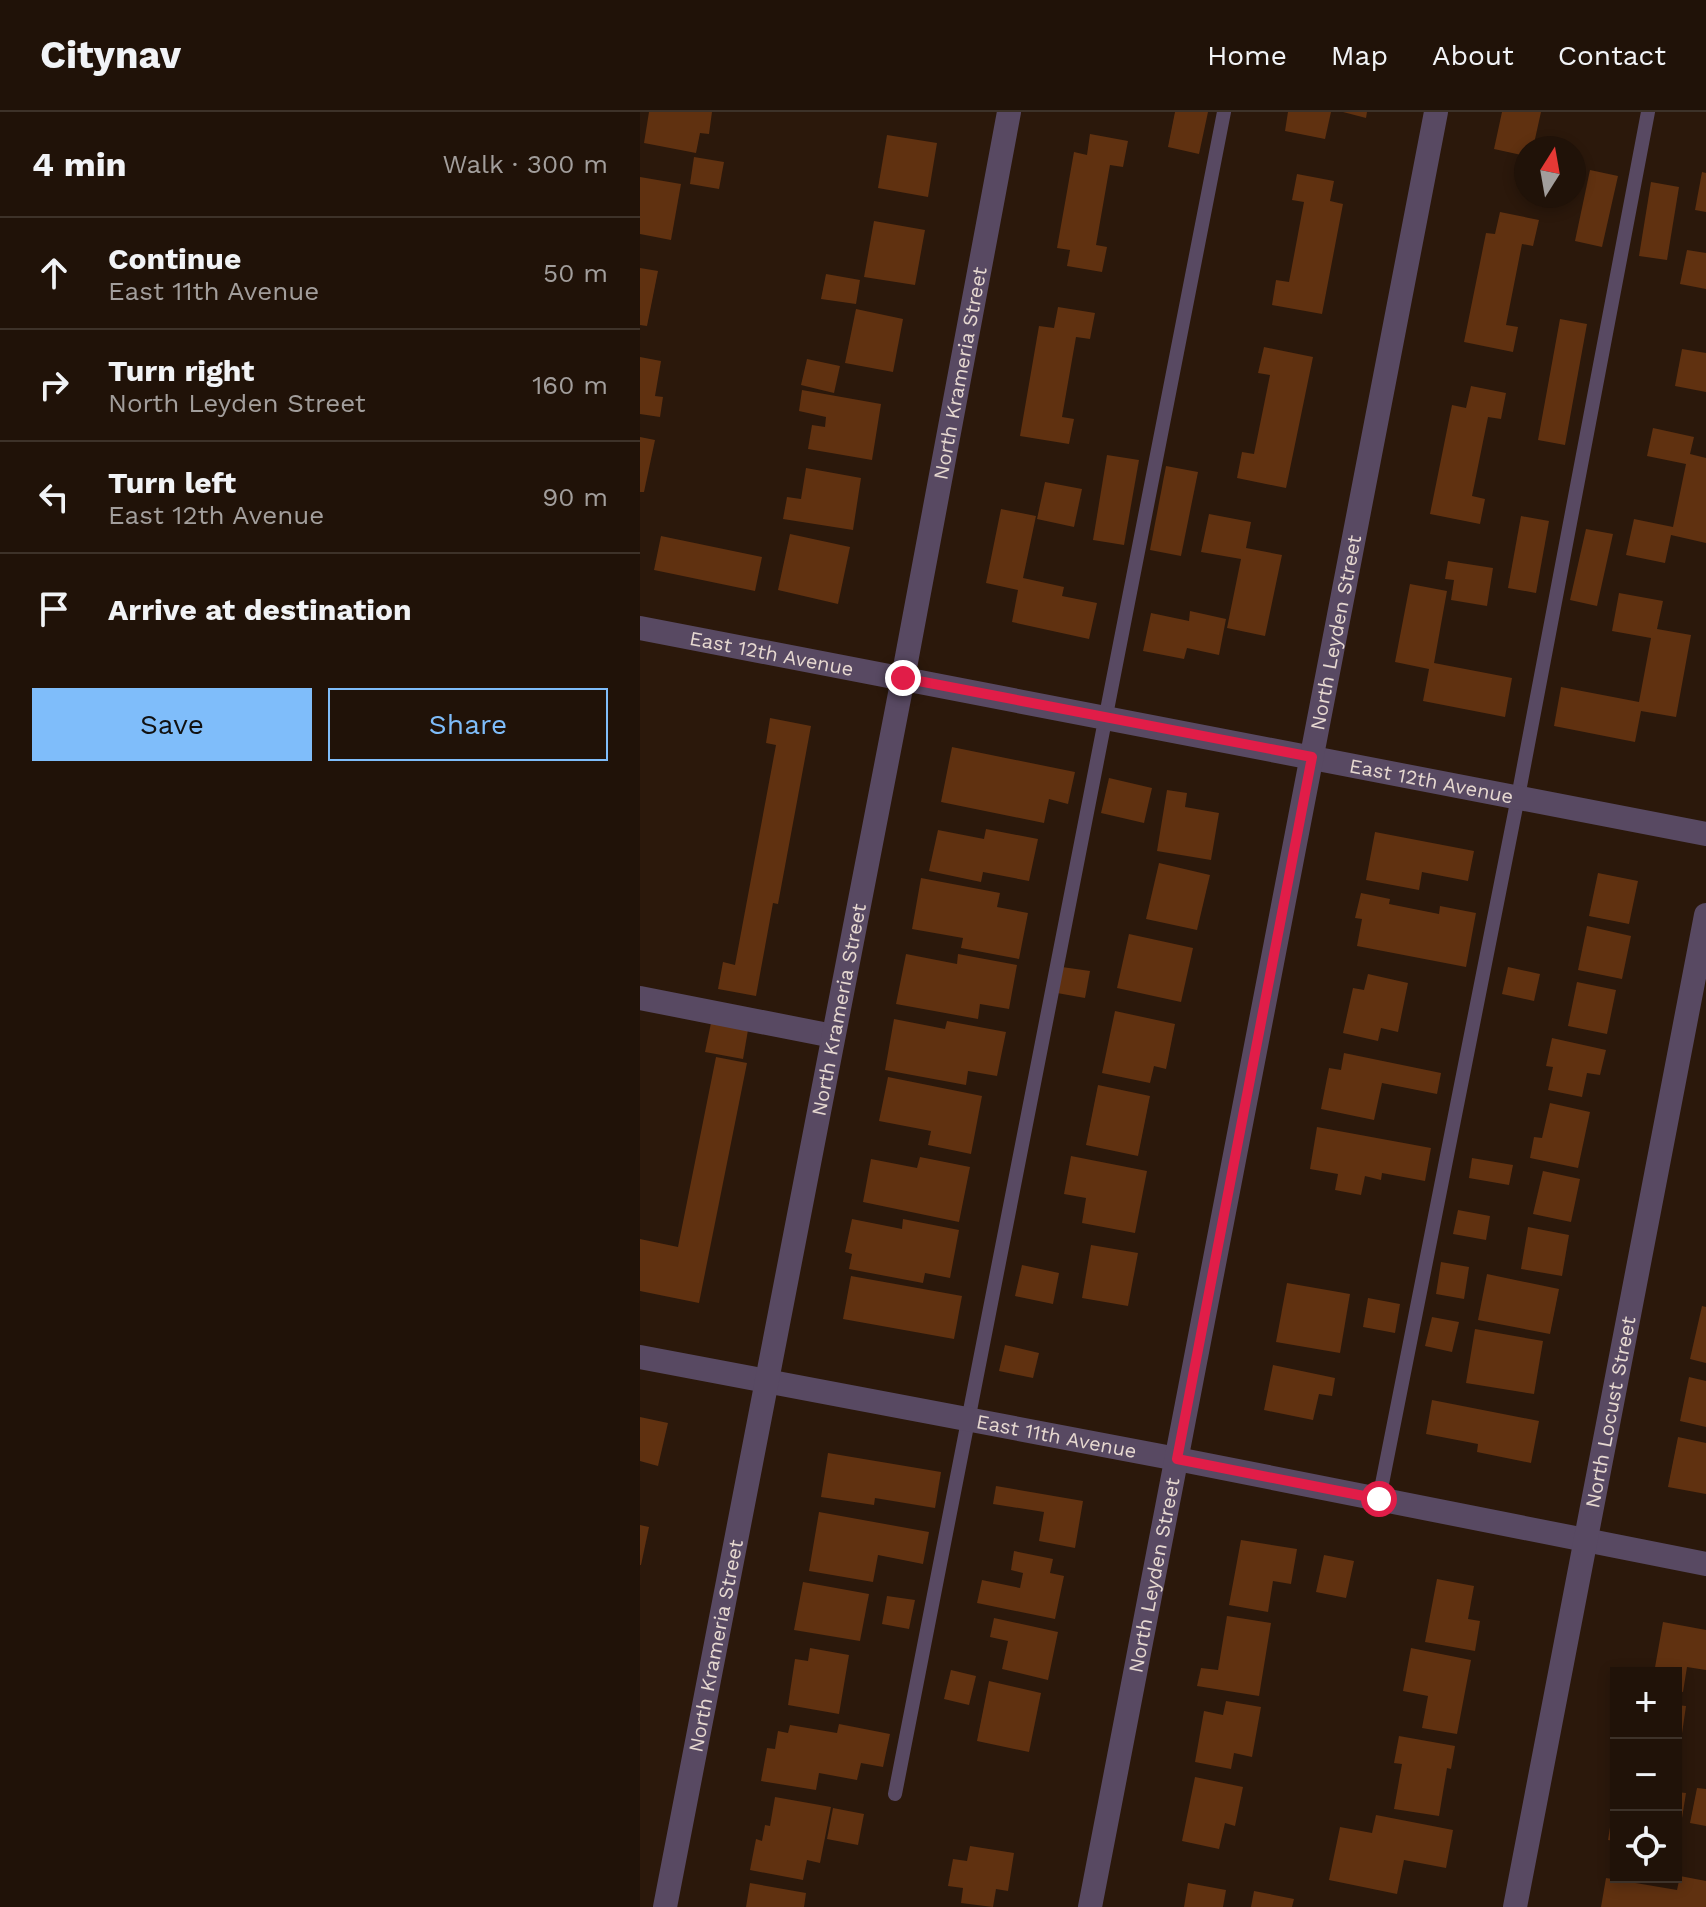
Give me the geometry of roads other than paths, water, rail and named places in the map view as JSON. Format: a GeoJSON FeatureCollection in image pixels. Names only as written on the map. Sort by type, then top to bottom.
{"type":"FeatureCollection","features":[{"type":"Feature","properties":{"kind":"street","name":"North Krameria Street"},"geometry":{"type":"LineString","coordinates":[[665,1907],[903,678],[1009,112]]}},
{"type":"Feature","properties":{"kind":"street","name":"North Leyden Street"},"geometry":{"type":"LineString","coordinates":[[1090,1907],[1436,112]]}},
{"type":"Feature","properties":{"kind":"street","name":"East 12th Avenue"},"geometry":{"type":"LineString","coordinates":[[640,628],[1706,834]]}},
{"type":"Feature","properties":{"kind":"street","name":"North Locust Street"},"geometry":{"type":"LineString","coordinates":[[1515,1907],[1706,915]]}},
{"type":"Feature","properties":{"kind":"street"},"geometry":{"type":"LineString","coordinates":[[640,998],[833,1036]]}},
{"type":"Feature","properties":{"kind":"street","name":"East 11th Avenue"},"geometry":{"type":"LineString","coordinates":[[640,1357],[1706,1564]]}},
{"type":"Feature","properties":{"kind":"lane"},"geometry":{"type":"LineString","coordinates":[[895,1794],[1224,112]]}},
{"type":"Feature","properties":{"kind":"lane"},"geometry":{"type":"LineString","coordinates":[[1379,1499],[1518,797],[1648,112]]}}]}
